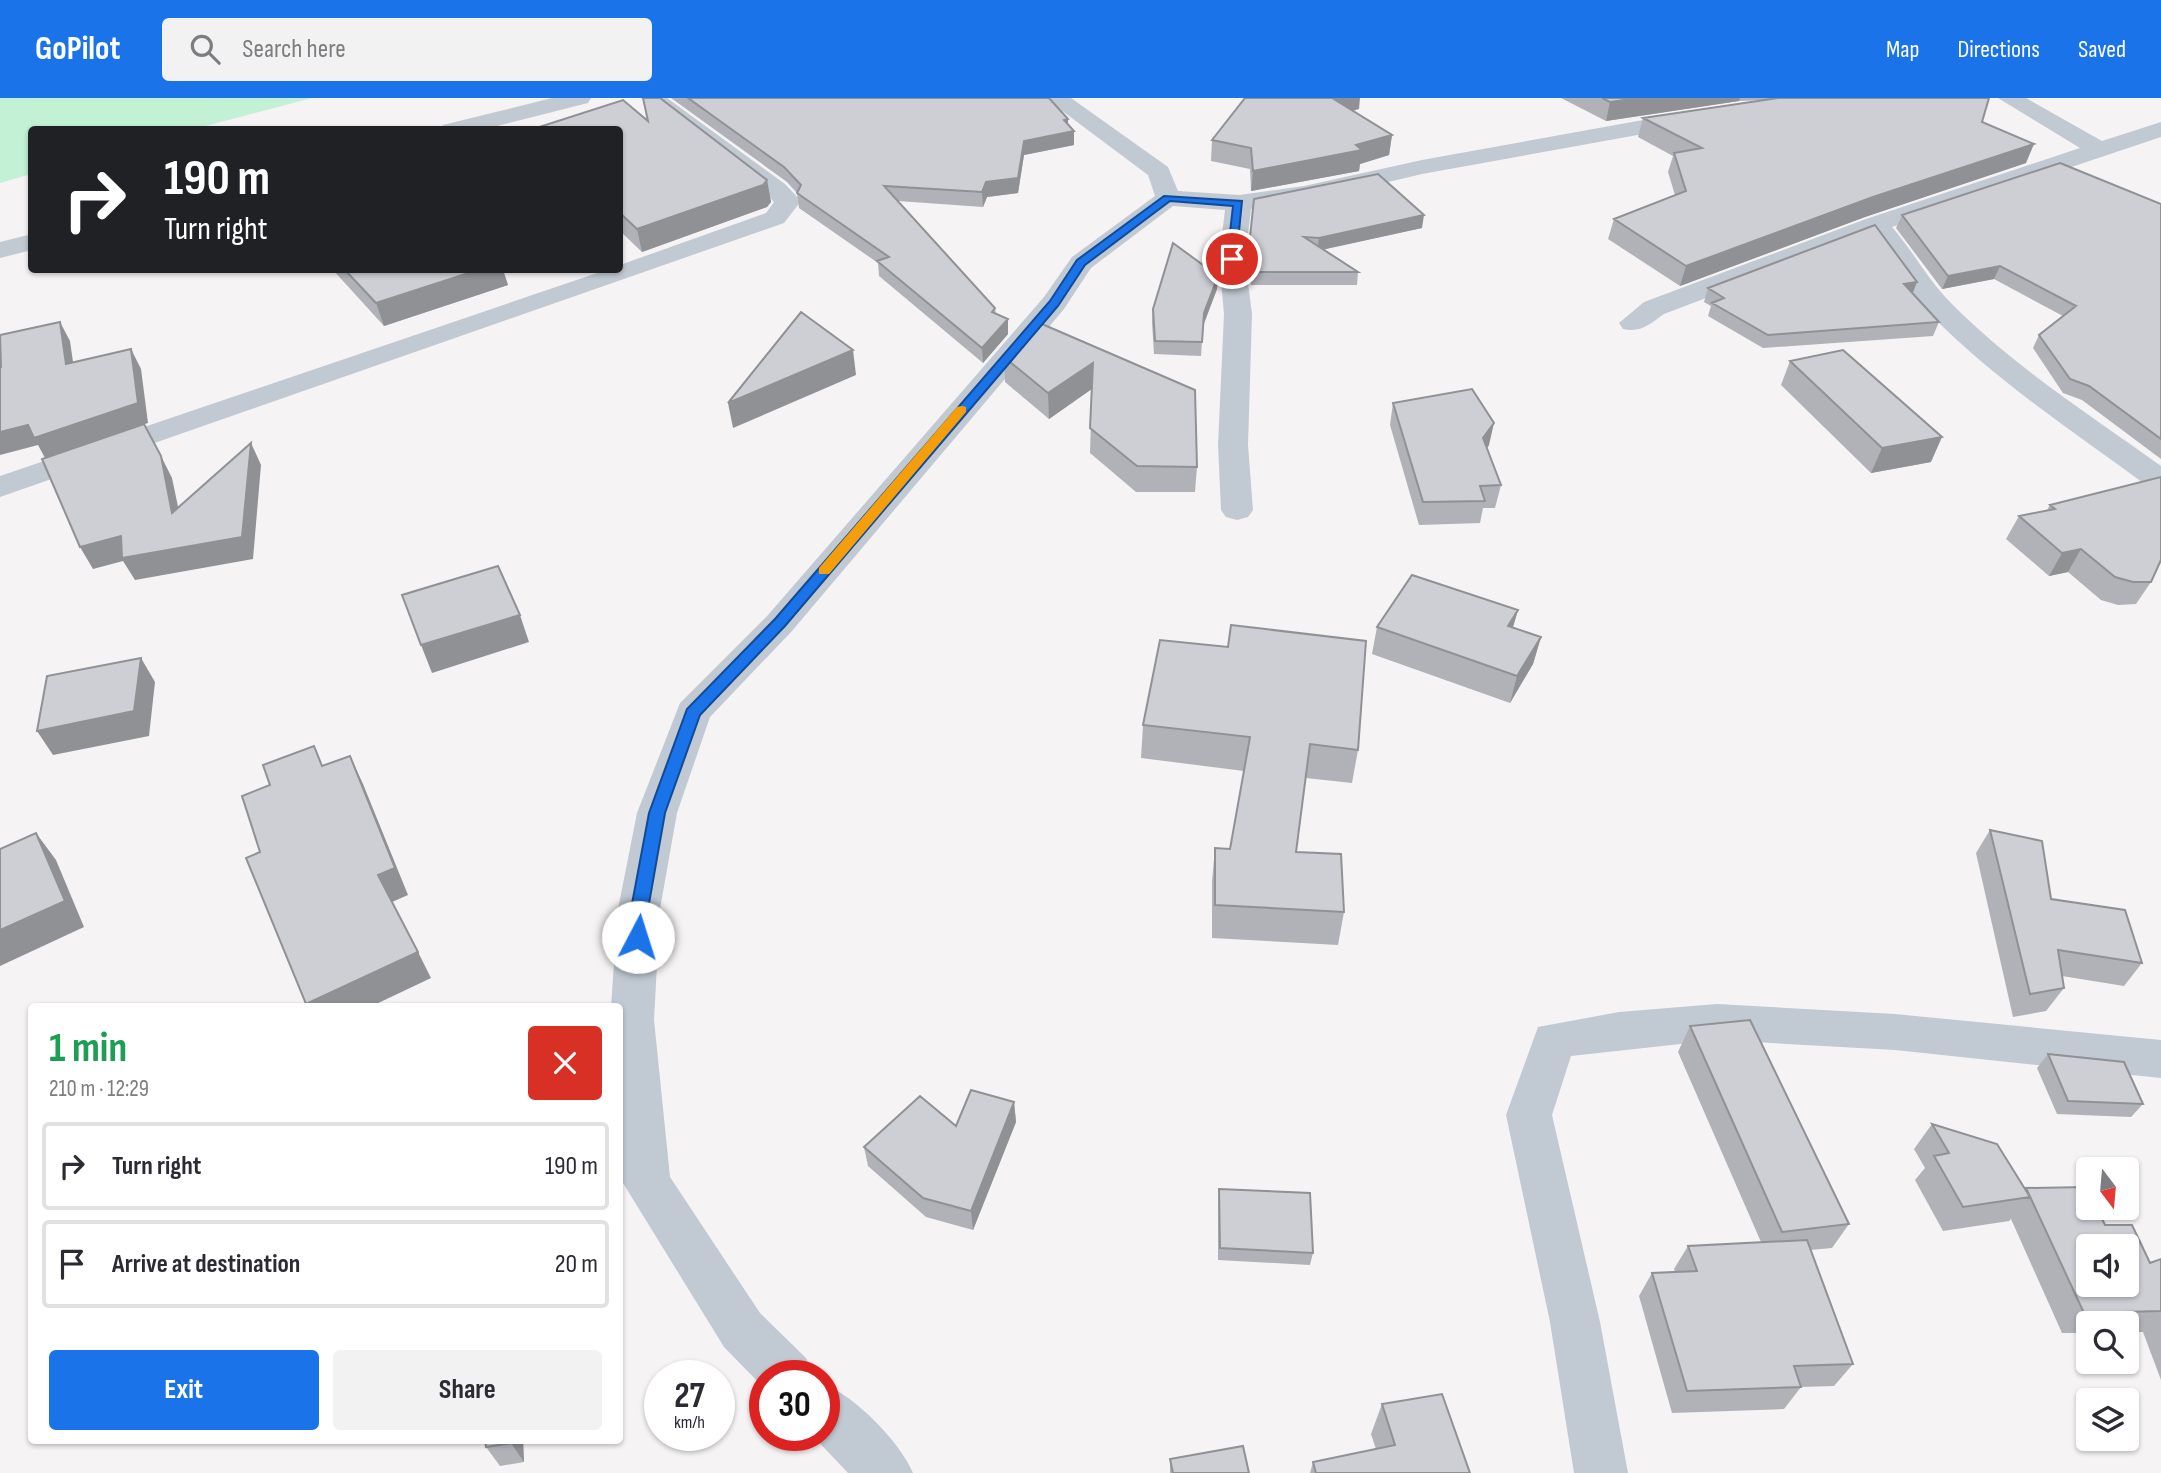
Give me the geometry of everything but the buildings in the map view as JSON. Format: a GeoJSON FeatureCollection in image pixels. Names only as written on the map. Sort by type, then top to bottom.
{"type":"FeatureCollection","features":[{"type":"Feature","properties":{"kind":"street"},"geometry":{"type":"LineString","coordinates":[[468,126],[580,98]]}},
{"type":"Feature","properties":{"kind":"street"},"geometry":{"type":"LineString","coordinates":[[623,273],[775,218],[788,201],[776,189],[652,98]]}},
{"type":"Feature","properties":{"kind":"street"},"geometry":{"type":"LineString","coordinates":[[1055,98],[1159,172],[1168,198]]}},
{"type":"Feature","properties":{"kind":"street"},"geometry":{"type":"LineString","coordinates":[[2010,98],[2101,149]]}},
{"type":"Feature","properties":{"kind":"street"},"geometry":{"type":"LineString","coordinates":[[772,1360],[742,1330],[647,1183],[632,1020],[639,909],[657,813],[693,712],[780,623],[1054,303],[1081,262],[1168,198],[1239,203],[1304,194],[1422,167],[1710,116]]}},
{"type":"Feature","properties":{"kind":"street"},"geometry":{"type":"LineString","coordinates":[[1633,323],[1654,308],[1875,224],[2161,129]]}},
{"type":"Feature","properties":{"kind":"street"},"geometry":{"type":"LineString","coordinates":[[1237,510],[1233,445],[1238,314],[1232,259],[1239,203]]}},
{"type":"Feature","properties":{"kind":"street"},"geometry":{"type":"LineString","coordinates":[[1875,224],[1892,240],[1912,275],[1940,308],[1992,354],[2161,481]]}},
{"type":"Feature","properties":{"kind":"street"},"geometry":{"type":"LineString","coordinates":[[0,250],[28,243]]}},
{"type":"Feature","properties":{"kind":"street"},"geometry":{"type":"LineString","coordinates":[[0,487],[622,273]]}},
{"type":"Feature","properties":{"kind":"street"},"geometry":{"type":"LineString","coordinates":[[1601,1473],[1575,1322],[1529,1115],[1553,1040],[1619,1030],[1717,1022],[1895,1032],[2161,1059]]}},
{"type":"Feature","properties":{"kind":"street"},"geometry":{"type":"LineString","coordinates":[[840,1426],[886,1473]]}},
{"type":"Feature","properties":{"kind":"green space"},"geometry":{"type":"Polygon","coordinates":[[[0,98],[312,98],[205,126],[28,126],[28,175],[0,183],[0,98]]]}},
{"type":"Feature","properties":{"kind":"slow traffic"},"geometry":{"type":"LineString","coordinates":[[824,571],[962,409]]}},
{"type":"Feature","properties":{"kind":"route"},"geometry":{"type":"LineString","coordinates":[[638,937],[639,909],[657,813],[693,712],[780,623],[1054,303],[1081,262],[1168,198],[1239,203],[1232,259]]}}]}
